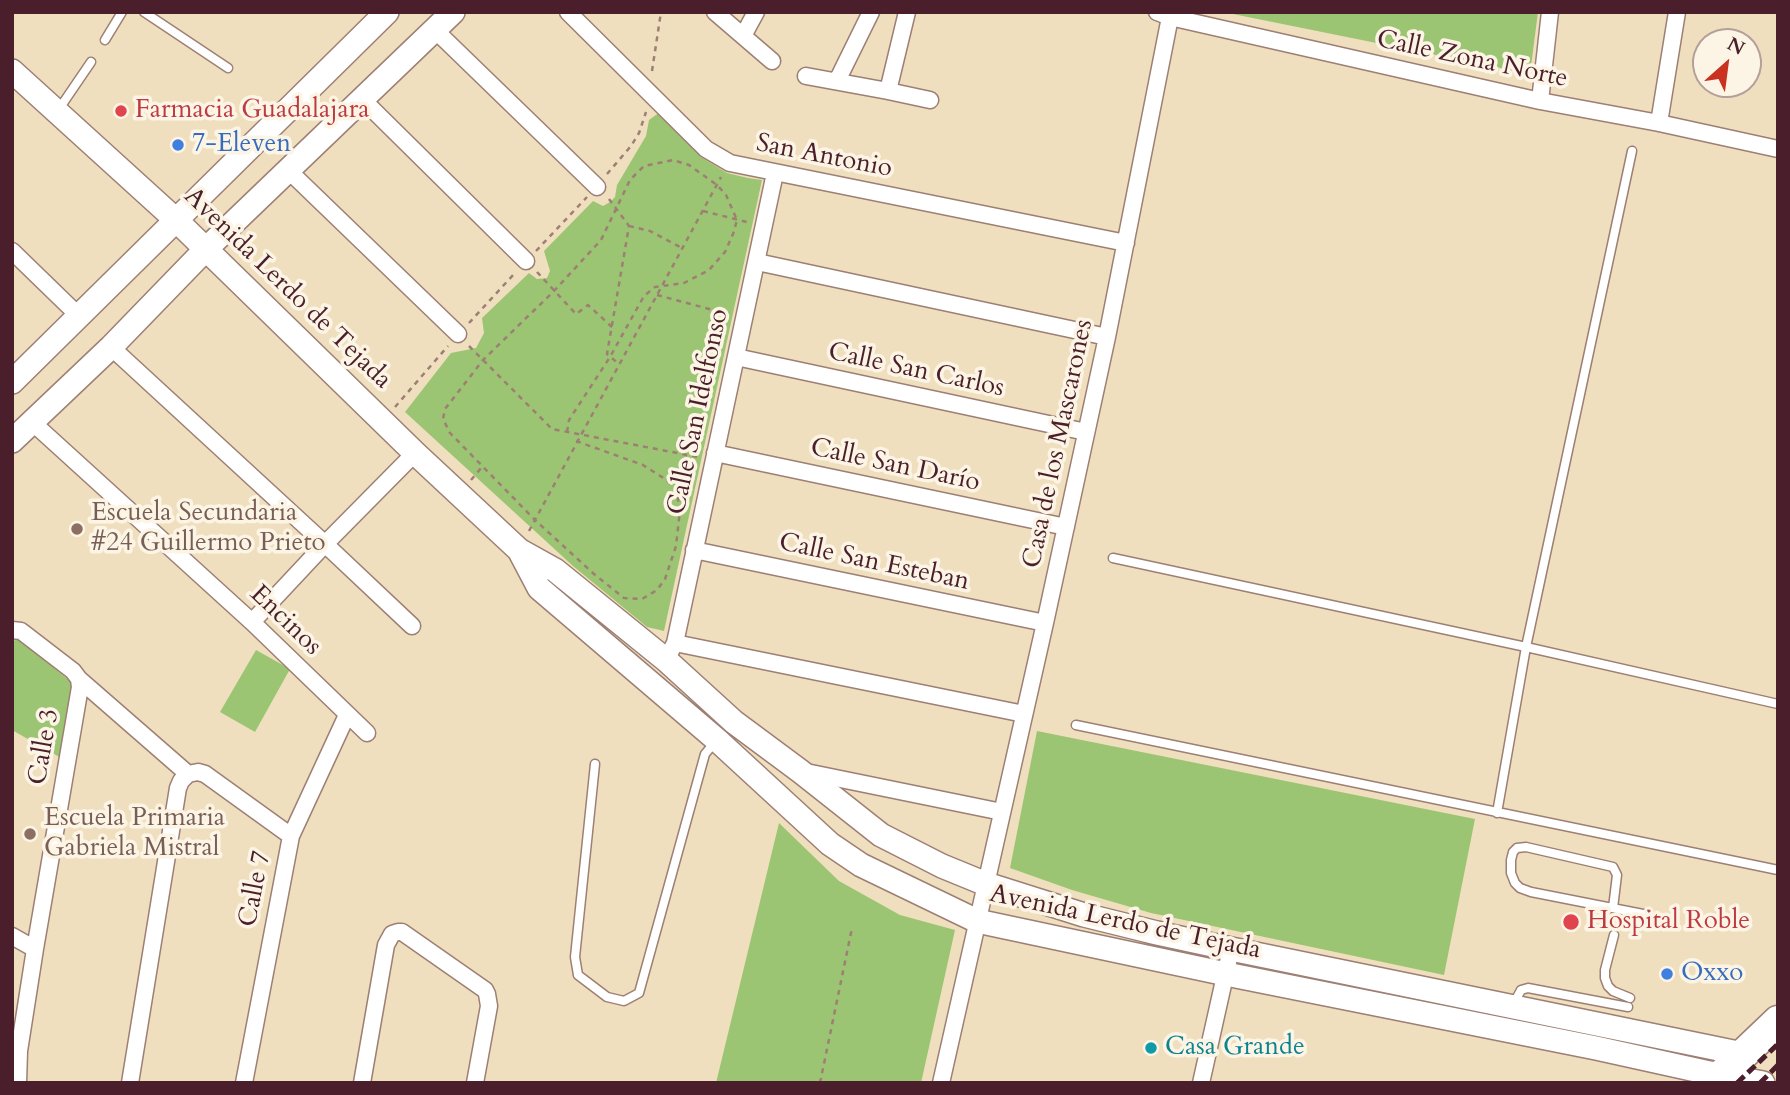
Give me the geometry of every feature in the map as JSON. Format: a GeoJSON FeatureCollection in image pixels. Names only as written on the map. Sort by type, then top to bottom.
{"type":"FeatureCollection","features":[{"type":"Feature","properties":{"kind":"highway"},"geometry":{"type":"LineString","coordinates":[[1717,1079],[1778,1021]]}},
{"type":"Feature","properties":{"kind":"street"},"geometry":{"type":"LineString","coordinates":[[12,382],[387,12]]}},
{"type":"Feature","properties":{"kind":"street"},"geometry":{"type":"LineString","coordinates":[[12,441],[111,347],[206,249],[453,12]]}},
{"type":"Feature","properties":{"kind":"street","name":"San Antonio"},"geometry":{"type":"LineString","coordinates":[[568,12],[706,149],[730,163],[1126,243]]}},
{"type":"Feature","properties":{"kind":"street"},"geometry":{"type":"LineString","coordinates":[[715,12],[772,61]]}},
{"type":"Feature","properties":{"kind":"street"},"geometry":{"type":"LineString","coordinates":[[743,36],[756,12]]}},
{"type":"Feature","properties":{"kind":"street"},"geometry":{"type":"LineString","coordinates":[[837,81],[872,12]]}},
{"type":"Feature","properties":{"kind":"street"},"geometry":{"type":"LineString","coordinates":[[888,90],[907,12]]}},
{"type":"Feature","properties":{"kind":"street"},"geometry":{"type":"LineString","coordinates":[[1540,101],[1550,12]]}},
{"type":"Feature","properties":{"kind":"street"},"geometry":{"type":"LineString","coordinates":[[1659,123],[1677,12]]}},
{"type":"Feature","properties":{"kind":"street","name":"Calle Zona Norte"},"geometry":{"type":"LineString","coordinates":[[1166,14],[1540,101],[1778,149]]}},
{"type":"Feature","properties":{"kind":"street","name":"Casa de los Mascarones"},"geometry":{"type":"LineString","coordinates":[[941,1083],[1107,337],[1166,14]]}},
{"type":"Feature","properties":{"kind":"street"},"geometry":{"type":"LineString","coordinates":[[435,30],[597,187]]}},
{"type":"Feature","properties":{"kind":"street","name":"Avenida Lerdo de Tejada"},"geometry":{"type":"LineString","coordinates":[[12,71],[176,220],[415,453],[519,550],[555,570],[671,652],[734,722],[881,835],[942,866],[986,884],[1084,915],[1231,949],[1743,1054]]}},
{"type":"Feature","properties":{"kind":"street"},"geometry":{"type":"LineString","coordinates":[[806,76],[930,100]]}},
{"type":"Feature","properties":{"kind":"street"},"geometry":{"type":"LineString","coordinates":[[362,99],[526,261]]}},
{"type":"Feature","properties":{"kind":"street"},"geometry":{"type":"LineString","coordinates":[[288,170],[458,334]]}},
{"type":"Feature","properties":{"kind":"street","name":"Calle San Idelfonso"},"geometry":{"type":"LineString","coordinates":[[671,652],[775,173]]}},
{"type":"Feature","properties":{"kind":"street"},"geometry":{"type":"LineString","coordinates":[[12,251],[80,317]]}},
{"type":"Feature","properties":{"kind":"street"},"geometry":{"type":"LineString","coordinates":[[757,262],[1107,337]]}},
{"type":"Feature","properties":{"kind":"street"},"geometry":{"type":"LineString","coordinates":[[111,347],[412,626]]}},
{"type":"Feature","properties":{"kind":"street","name":"Calle San Carlos"},"geometry":{"type":"LineString","coordinates":[[736,357],[1086,432]]}},
{"type":"Feature","properties":{"kind":"street","name":"Encinos"},"geometry":{"type":"LineString","coordinates":[[32,422],[252,622],[367,733]]}},
{"type":"Feature","properties":{"kind":"street"},"geometry":{"type":"LineString","coordinates":[[252,622],[415,453]]}},
{"type":"Feature","properties":{"kind":"street","name":"Calle San Darío"},"geometry":{"type":"LineString","coordinates":[[715,453],[1066,527]]}},
{"type":"Feature","properties":{"kind":"street","name":"Avenida Lerdo de Tejada"},"geometry":{"type":"LineString","coordinates":[[519,550],[540,588],[717,740],[830,844],[861,865],[977,921],[1568,1042],[1717,1079],[1763,1083]]}},
{"type":"Feature","properties":{"kind":"street","name":"Calle San Esteban"},"geometry":{"type":"LineString","coordinates":[[694,550],[1045,623]]}},
{"type":"Feature","properties":{"kind":"street"},"geometry":{"type":"LineString","coordinates":[[15,629],[76,675],[188,774]]}},
{"type":"Feature","properties":{"kind":"street"},"geometry":{"type":"LineString","coordinates":[[671,652],[1024,714]]}},
{"type":"Feature","properties":{"kind":"street","name":"Calle 3"},"geometry":{"type":"LineString","coordinates":[[19,1080],[19,1051],[80,687],[76,675]]}},
{"type":"Feature","properties":{"kind":"street","name":"Calle 7"},"geometry":{"type":"LineString","coordinates":[[244,1083],[291,836],[347,715]]}},
{"type":"Feature","properties":{"kind":"street"},"geometry":{"type":"LineString","coordinates":[[800,771],[1002,813]]}},
{"type":"Feature","properties":{"kind":"street"},"geometry":{"type":"LineString","coordinates":[[130,1083],[181,781],[188,774],[205,774],[291,836]]}},
{"type":"Feature","properties":{"kind":"street"},"geometry":{"type":"LineString","coordinates":[[362,1083],[386,945],[392,934],[402,932],[485,990],[489,1006],[475,1083]]}},
{"type":"Feature","properties":{"kind":"street"},"geometry":{"type":"LineString","coordinates":[[12,936],[35,949]]}},
{"type":"Feature","properties":{"kind":"street"},"geometry":{"type":"LineString","coordinates":[[1201,1083],[1231,949]]}},
{"type":"Feature","properties":{"kind":"lane"},"geometry":{"type":"LineString","coordinates":[[105,40],[122,12]]}},
{"type":"Feature","properties":{"kind":"lane"},"geometry":{"type":"LineString","coordinates":[[144,12],[228,68]]}},
{"type":"Feature","properties":{"kind":"lane"},"geometry":{"type":"LineString","coordinates":[[57,111],[91,62]]}},
{"type":"Feature","properties":{"kind":"lane"},"geometry":{"type":"LineString","coordinates":[[1497,813],[1526,648],[1632,151]]}},
{"type":"Feature","properties":{"kind":"lane"},"geometry":{"type":"LineString","coordinates":[[1113,558],[1778,704]]}},
{"type":"Feature","properties":{"kind":"lane"},"geometry":{"type":"LineString","coordinates":[[595,764],[575,957],[578,975],[607,997],[624,1001],[639,993],[705,754],[734,722]]}},
{"type":"Feature","properties":{"kind":"lane"},"geometry":{"type":"LineString","coordinates":[[1076,724],[1778,870]]}},
{"type":"Feature","properties":{"kind":"lane"},"geometry":{"type":"LineString","coordinates":[[1613,908],[1617,875],[1613,867],[1526,847],[1517,848],[1513,852],[1511,873],[1520,888],[1531,892],[1648,915]]}},
{"type":"Feature","properties":{"kind":"lane"},"geometry":{"type":"LineString","coordinates":[[1614,935],[1605,978],[1613,991],[1630,998]]}},
{"type":"Feature","properties":{"kind":"lane"},"geometry":{"type":"LineString","coordinates":[[1513,1006],[1521,990],[1528,988],[1628,1007]]}},
{"type":"Feature","properties":{"kind":"path"},"geometry":{"type":"LineString","coordinates":[[649,93],[661,12]]}},
{"type":"Feature","properties":{"kind":"path"},"geometry":{"type":"LineString","coordinates":[[567,432],[569,420],[610,357],[644,296],[655,287],[684,283],[709,270],[725,252],[737,220],[726,195],[689,165],[673,160],[644,166],[630,180],[601,240],[554,291],[483,360],[445,409],[443,419],[450,433],[535,520],[594,574],[624,598],[642,598],[657,590],[665,579],[676,546],[680,510],[676,489],[643,465],[576,441]]}},
{"type":"Feature","properties":{"kind":"path"},"geometry":{"type":"LineString","coordinates":[[519,550],[576,441],[730,163]]}},
{"type":"Feature","properties":{"kind":"path"},"geometry":{"type":"LineString","coordinates":[[597,187],[629,226],[650,231],[682,248]]}},
{"type":"Feature","properties":{"kind":"path"},"geometry":{"type":"LineString","coordinates":[[703,211],[764,227]]}},
{"type":"Feature","properties":{"kind":"path"},"geometry":{"type":"LineString","coordinates":[[619,364],[607,354],[629,226]]}},
{"type":"Feature","properties":{"kind":"path"},"geometry":{"type":"LineString","coordinates":[[526,261],[576,314],[589,305],[612,327]]}},
{"type":"Feature","properties":{"kind":"path"},"geometry":{"type":"LineString","coordinates":[[657,295],[744,318]]}},
{"type":"Feature","properties":{"kind":"path"},"geometry":{"type":"LineString","coordinates":[[458,334],[552,429],[698,457],[715,453]]}},
{"type":"Feature","properties":{"kind":"path"},"geometry":{"type":"LineString","coordinates":[[820,1083],[852,928]]}},
{"type":"Feature","properties":{"kind":"green space"},"geometry":{"type":"Polygon","coordinates":[[[1223,12],[1538,12],[1530,74],[1223,12]]]}},
{"type":"Feature","properties":{"kind":"green space"},"geometry":{"type":"Polygon","coordinates":[[[660,112],[701,157],[727,173],[762,180],[664,631],[647,627],[573,566],[405,412],[451,353],[476,348],[484,333],[482,318],[529,273],[537,279],[547,278],[550,271],[544,251],[593,201],[603,206],[615,197],[617,185],[646,136],[649,120],[660,112]]]}},
{"type":"Feature","properties":{"kind":"green space"},"geometry":{"type":"Polygon","coordinates":[[[17,638],[76,686],[63,759],[12,730],[12,643],[17,638]]]}},
{"type":"Feature","properties":{"kind":"green space"},"geometry":{"type":"Polygon","coordinates":[[[256,650],[290,669],[255,732],[220,712],[256,650]]]}},
{"type":"Feature","properties":{"kind":"green space"},"geometry":{"type":"Polygon","coordinates":[[[1037,731],[1475,819],[1444,975],[1151,913],[1072,890],[1010,868],[1037,731]]]}},
{"type":"Feature","properties":{"kind":"green space"},"geometry":{"type":"Polygon","coordinates":[[[779,823],[839,881],[900,915],[955,930],[921,1083],[716,1083],[779,823]]]}},
{"type":"Feature","properties":{"kind":"railway"},"geometry":{"type":"LineString","coordinates":[[1737,1083],[1778,1044]]}},
{"type":"Feature","properties":{"kind":"railway"},"geometry":{"type":"LineString","coordinates":[[1760,1083],[1778,1065]]}},
{"type":"Feature","properties":{"kind":"place","name":"Farmacia Guadalajara"},"geometry":{"type":"Point","coordinates":[121,111]}},
{"type":"Feature","properties":{"kind":"place","name":"7-Eleven"},"geometry":{"type":"Point","coordinates":[178,145]}},
{"type":"Feature","properties":{"kind":"place","name":"Escuela Secundaria #24 Guillermo Prieto"},"geometry":{"type":"Point","coordinates":[77,529]}},
{"type":"Feature","properties":{"kind":"place","name":"Escuela Primaria Gabriela Mistral"},"geometry":{"type":"Point","coordinates":[30,834]}},
{"type":"Feature","properties":{"kind":"place","name":"Hospital Roble"},"geometry":{"type":"Point","coordinates":[1571,922]}},
{"type":"Feature","properties":{"kind":"place","name":"Oxxo"},"geometry":{"type":"Point","coordinates":[1667,974]}},
{"type":"Feature","properties":{"kind":"place","name":"Casa Grande"},"geometry":{"type":"Point","coordinates":[1151,1048]}}]}
